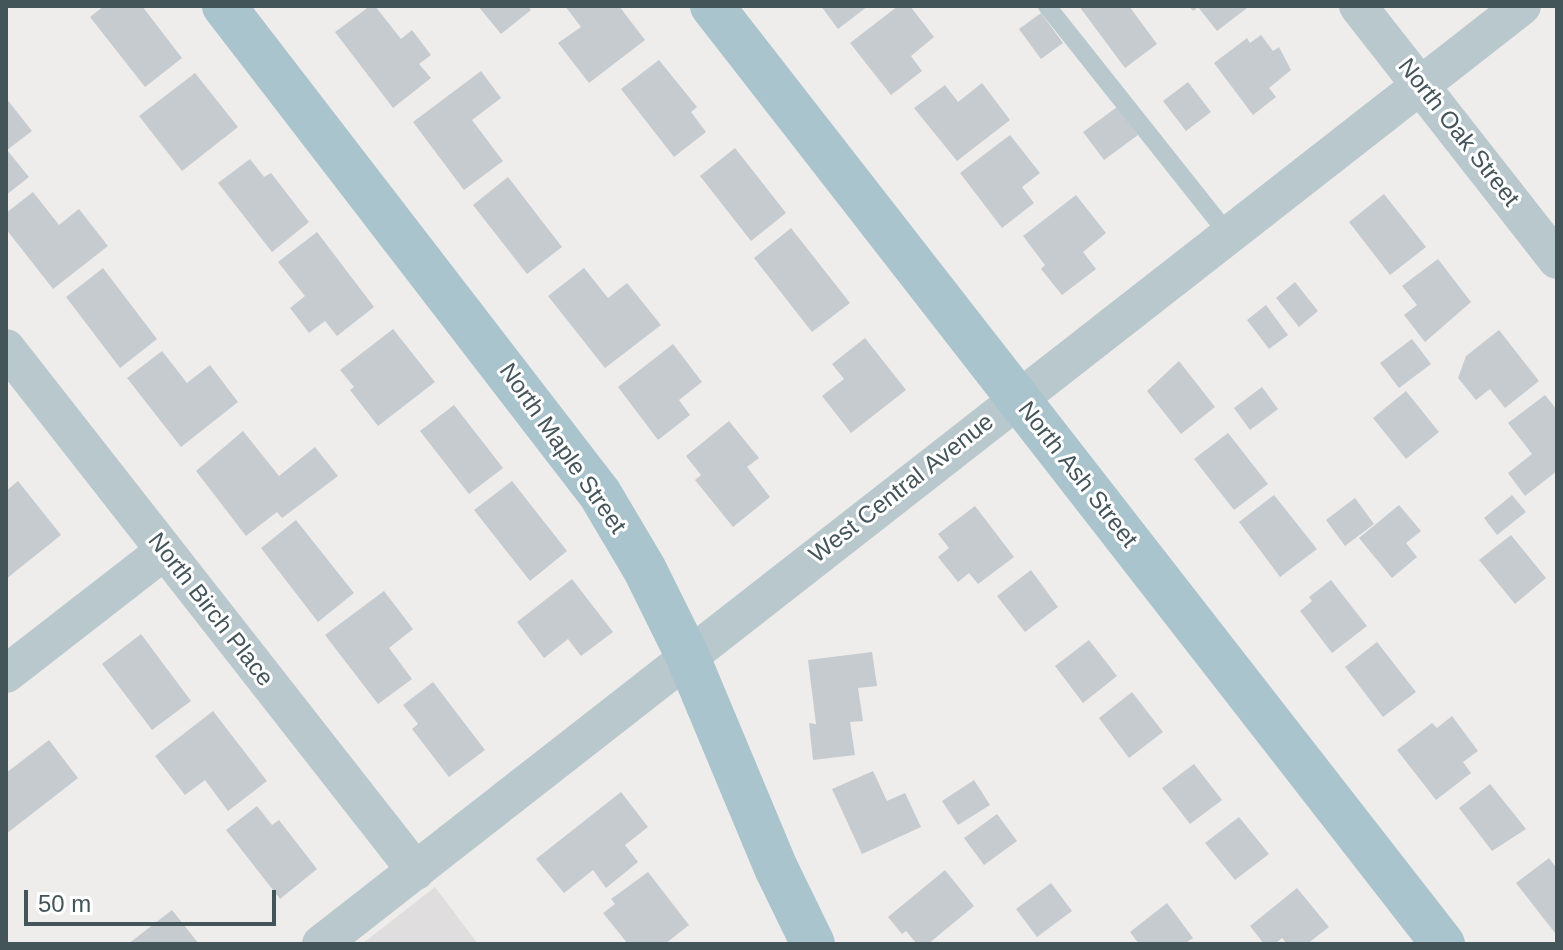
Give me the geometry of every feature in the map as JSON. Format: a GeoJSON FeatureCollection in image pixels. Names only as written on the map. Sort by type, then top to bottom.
{"type":"FeatureCollection","features":[{"type":"Feature","properties":{"kind":"main road","name":"North Maple Street"},"geometry":{"type":"LineString","coordinates":[[224,6],[600,494],[645,570],[687,655],[776,868],[813,944]]}},
{"type":"Feature","properties":{"kind":"main road","name":"North Ash Street"},"geometry":{"type":"LineString","coordinates":[[712,6],[1443,944]]}},
{"type":"Feature","properties":{"kind":"street","name":"North Oak Street"},"geometry":{"type":"LineString","coordinates":[[1358,6],[1557,260]]}},
{"type":"Feature","properties":{"kind":"street","name":"West Central Avenue"},"geometry":{"type":"LineString","coordinates":[[321,944],[687,655],[1522,6]]}},
{"type":"Feature","properties":{"kind":"street","name":"North Birch Place"},"geometry":{"type":"LineString","coordinates":[[6,348],[416,871]]}},
{"type":"Feature","properties":{"kind":"street"},"geometry":{"type":"LineString","coordinates":[[6,674],[163,552]]}},
{"type":"Feature","properties":{"kind":"lane"},"geometry":{"type":"LineString","coordinates":[[1047,6],[1228,234]]}},
{"type":"Feature","properties":{"kind":"shaded area"},"geometry":{"type":"Polygon","coordinates":[[[435,887],[478,944],[362,944],[435,887]]]}},
{"type":"Feature","properties":{"kind":"building"},"geometry":{"type":"Polygon","coordinates":[[[104,6],[142,6],[182,58],[145,87],[90,17],[104,6]]]}},
{"type":"Feature","properties":{"kind":"building"},"geometry":{"type":"Polygon","coordinates":[[[370,6],[375,6],[401,39],[412,30],[431,55],[419,64],[431,78],[393,108],[335,32],[370,6]]]}},
{"type":"Feature","properties":{"kind":"building"},"geometry":{"type":"Polygon","coordinates":[[[478,6],[528,6],[531,10],[501,34],[478,6]]]}},
{"type":"Feature","properties":{"kind":"building"},"geometry":{"type":"Polygon","coordinates":[[[565,6],[619,6],[645,40],[589,83],[558,43],[581,27],[565,6]]]}},
{"type":"Feature","properties":{"kind":"building"},"geometry":{"type":"Polygon","coordinates":[[[821,6],[868,6],[838,29],[821,6]]]}},
{"type":"Feature","properties":{"kind":"building"},"geometry":{"type":"Polygon","coordinates":[[[898,6],[910,6],[934,37],[911,56],[922,71],[891,95],[850,43],[898,6]]]}},
{"type":"Feature","properties":{"kind":"building"},"geometry":{"type":"Polygon","coordinates":[[[1079,6],[1129,6],[1157,44],[1125,68],[1079,6]]]}},
{"type":"Feature","properties":{"kind":"building"},"geometry":{"type":"Polygon","coordinates":[[[1189,6],[1247,8],[1217,31],[1198,7],[1193,11],[1189,6]]]}},
{"type":"Feature","properties":{"kind":"building"},"geometry":{"type":"Polygon","coordinates":[[[1041,13],[1063,43],[1041,59],[1019,29],[1041,13]]]}},
{"type":"Feature","properties":{"kind":"building"},"geometry":{"type":"Polygon","coordinates":[[[1261,35],[1273,51],[1279,47],[1291,70],[1269,88],[1276,97],[1253,115],[1214,63],[1247,38],[1250,43],[1261,35]]]}},
{"type":"Feature","properties":{"kind":"building"},"geometry":{"type":"Polygon","coordinates":[[[659,60],[697,107],[691,112],[706,132],[674,157],[621,89],[659,60]]]}},
{"type":"Feature","properties":{"kind":"building"},"geometry":{"type":"Polygon","coordinates":[[[481,71],[501,98],[472,120],[503,161],[464,190],[413,122],[481,71]]]}},
{"type":"Feature","properties":{"kind":"building"},"geometry":{"type":"Polygon","coordinates":[[[195,73],[238,127],[182,171],[139,116],[195,73]]]}},
{"type":"Feature","properties":{"kind":"building"},"geometry":{"type":"Polygon","coordinates":[[[1188,82],[1211,112],[1186,131],[1163,101],[1188,82]]]}},
{"type":"Feature","properties":{"kind":"building"},"geometry":{"type":"Polygon","coordinates":[[[982,83],[1010,120],[957,161],[914,108],[945,85],[958,102],[982,83]]]}},
{"type":"Feature","properties":{"kind":"building"},"geometry":{"type":"Polygon","coordinates":[[[6,98],[32,131],[7,150],[29,177],[6,195],[6,98]]]}},
{"type":"Feature","properties":{"kind":"building"},"geometry":{"type":"Polygon","coordinates":[[[1117,107],[1138,135],[1104,160],[1083,132],[1117,107]]]}},
{"type":"Feature","properties":{"kind":"building"},"geometry":{"type":"Polygon","coordinates":[[[1010,135],[1040,173],[1022,187],[1034,203],[1002,228],[960,173],[1010,135]]]}},
{"type":"Feature","properties":{"kind":"building"},"geometry":{"type":"Polygon","coordinates":[[[735,148],[786,213],[751,241],[700,176],[735,148]]]}},
{"type":"Feature","properties":{"kind":"building"},"geometry":{"type":"Polygon","coordinates":[[[250,159],[264,177],[271,173],[309,222],[272,252],[218,183],[250,159]]]}},
{"type":"Feature","properties":{"kind":"building"},"geometry":{"type":"Polygon","coordinates":[[[508,177],[562,247],[527,274],[473,205],[508,177]]]}},
{"type":"Feature","properties":{"kind":"building"},"geometry":{"type":"Polygon","coordinates":[[[33,192],[59,225],[79,209],[108,246],[53,289],[6,229],[6,213],[33,192]]]}},
{"type":"Feature","properties":{"kind":"building"},"geometry":{"type":"Polygon","coordinates":[[[1384,194],[1426,247],[1390,275],[1349,222],[1384,194]]]}},
{"type":"Feature","properties":{"kind":"building"},"geometry":{"type":"Polygon","coordinates":[[[1076,195],[1106,233],[1083,252],[1096,269],[1062,295],[1041,269],[1045,265],[1023,236],[1076,195]]]}},
{"type":"Feature","properties":{"kind":"building"},"geometry":{"type":"Polygon","coordinates":[[[791,228],[850,303],[812,332],[754,258],[791,228]]]}},
{"type":"Feature","properties":{"kind":"building"},"geometry":{"type":"Polygon","coordinates":[[[317,232],[374,307],[337,336],[325,321],[309,333],[290,308],[305,296],[278,262],[317,232]]]}},
{"type":"Feature","properties":{"kind":"building"},"geometry":{"type":"Polygon","coordinates":[[[1438,259],[1471,302],[1425,342],[1404,315],[1417,305],[1402,286],[1438,259]]]}},
{"type":"Feature","properties":{"kind":"building"},"geometry":{"type":"Polygon","coordinates":[[[103,268],[157,339],[120,368],[66,297],[103,268]]]}},
{"type":"Feature","properties":{"kind":"building"},"geometry":{"type":"Polygon","coordinates":[[[584,268],[608,298],[627,283],[661,325],[605,368],[548,296],[584,268]]]}},
{"type":"Feature","properties":{"kind":"building"},"geometry":{"type":"Polygon","coordinates":[[[1295,282],[1318,311],[1299,327],[1276,298],[1295,282]]]}},
{"type":"Feature","properties":{"kind":"building"},"geometry":{"type":"Polygon","coordinates":[[[1266,305],[1288,335],[1269,349],[1247,320],[1266,305]]]}},
{"type":"Feature","properties":{"kind":"building"},"geometry":{"type":"Polygon","coordinates":[[[393,329],[435,382],[378,426],[350,390],[354,387],[340,370],[393,329]]]}},
{"type":"Feature","properties":{"kind":"building"},"geometry":{"type":"Polygon","coordinates":[[[1499,330],[1539,381],[1505,408],[1490,389],[1476,400],[1458,378],[1466,356],[1499,330]]]}},
{"type":"Feature","properties":{"kind":"building"},"geometry":{"type":"Polygon","coordinates":[[[865,338],[906,390],[851,433],[822,396],[844,379],[832,364],[865,338]]]}},
{"type":"Feature","properties":{"kind":"building"},"geometry":{"type":"Polygon","coordinates":[[[1412,339],[1431,364],[1399,388],[1380,363],[1412,339]]]}},
{"type":"Feature","properties":{"kind":"building"},"geometry":{"type":"Polygon","coordinates":[[[673,344],[702,382],[679,400],[690,415],[658,440],[618,387],[673,344]]]}},
{"type":"Feature","properties":{"kind":"building"},"geometry":{"type":"Polygon","coordinates":[[[162,351],[187,383],[210,365],[238,402],[181,447],[127,378],[162,351]]]}},
{"type":"Feature","properties":{"kind":"building"},"geometry":{"type":"Polygon","coordinates":[[[1179,361],[1215,407],[1181,434],[1147,391],[1179,361]]]}},
{"type":"Feature","properties":{"kind":"building"},"geometry":{"type":"Polygon","coordinates":[[[1262,387],[1278,409],[1250,430],[1234,408],[1262,387]]]}},
{"type":"Feature","properties":{"kind":"building"},"geometry":{"type":"Polygon","coordinates":[[[1406,391],[1439,432],[1406,459],[1373,418],[1406,391]]]}},
{"type":"Feature","properties":{"kind":"building"},"geometry":{"type":"Polygon","coordinates":[[[1545,395],[1557,410],[1557,471],[1525,496],[1508,473],[1532,454],[1508,423],[1545,395]]]}},
{"type":"Feature","properties":{"kind":"building"},"geometry":{"type":"Polygon","coordinates":[[[454,405],[503,468],[469,494],[420,431],[454,405]]]}},
{"type":"Feature","properties":{"kind":"building"},"geometry":{"type":"Polygon","coordinates":[[[729,421],[759,458],[747,467],[770,497],[733,527],[695,480],[701,475],[686,456],[729,421]]]}},
{"type":"Feature","properties":{"kind":"building"},"geometry":{"type":"Polygon","coordinates":[[[243,431],[279,476],[315,447],[338,476],[282,518],[277,512],[246,536],[196,471],[243,431]]]}},
{"type":"Feature","properties":{"kind":"building"},"geometry":{"type":"Polygon","coordinates":[[[1228,433],[1268,484],[1234,510],[1194,459],[1228,433]]]}},
{"type":"Feature","properties":{"kind":"building"},"geometry":{"type":"Polygon","coordinates":[[[18,481],[61,535],[6,579],[6,491],[18,481]]]}},
{"type":"Feature","properties":{"kind":"building"},"geometry":{"type":"Polygon","coordinates":[[[512,481],[567,551],[530,581],[474,510],[512,481]]]}},
{"type":"Feature","properties":{"kind":"building"},"geometry":{"type":"Polygon","coordinates":[[[1274,495],[1317,549],[1280,577],[1239,522],[1274,495]]]}},
{"type":"Feature","properties":{"kind":"building"},"geometry":{"type":"Polygon","coordinates":[[[1512,495],[1526,512],[1497,535],[1484,518],[1512,495]]]}},
{"type":"Feature","properties":{"kind":"building"},"geometry":{"type":"Polygon","coordinates":[[[1355,498],[1374,524],[1345,546],[1326,520],[1355,498]]]}},
{"type":"Feature","properties":{"kind":"building"},"geometry":{"type":"Polygon","coordinates":[[[1399,505],[1421,531],[1406,543],[1417,557],[1392,578],[1359,538],[1399,505]]]}},
{"type":"Feature","properties":{"kind":"building"},"geometry":{"type":"Polygon","coordinates":[[[975,506],[1014,557],[978,584],[969,573],[958,582],[938,557],[949,548],[938,534],[975,506]]]}},
{"type":"Feature","properties":{"kind":"building"},"geometry":{"type":"Polygon","coordinates":[[[296,520],[354,593],[318,622],[261,548],[296,520]]]}},
{"type":"Feature","properties":{"kind":"building"},"geometry":{"type":"Polygon","coordinates":[[[1511,535],[1546,578],[1515,604],[1479,560],[1511,535]]]}},
{"type":"Feature","properties":{"kind":"building"},"geometry":{"type":"Polygon","coordinates":[[[1031,570],[1058,607],[1025,632],[997,596],[1031,570]]]}},
{"type":"Feature","properties":{"kind":"building"},"geometry":{"type":"Polygon","coordinates":[[[572,579],[613,632],[581,656],[568,639],[544,658],[517,622],[572,579]]]}},
{"type":"Feature","properties":{"kind":"building"},"geometry":{"type":"Polygon","coordinates":[[[1331,580],[1367,626],[1332,653],[1300,611],[1312,601],[1309,597],[1331,580]]]}},
{"type":"Feature","properties":{"kind":"building"},"geometry":{"type":"Polygon","coordinates":[[[384,591],[413,629],[389,648],[412,679],[378,704],[325,635],[384,591]]]}},
{"type":"Feature","properties":{"kind":"building"},"geometry":{"type":"Polygon","coordinates":[[[141,634],[191,701],[152,730],[102,664],[141,634]]]}},
{"type":"Feature","properties":{"kind":"building"},"geometry":{"type":"Polygon","coordinates":[[[1089,640],[1117,676],[1083,703],[1055,666],[1089,640]]]}},
{"type":"Feature","properties":{"kind":"building"},"geometry":{"type":"Polygon","coordinates":[[[1377,642],[1416,692],[1383,717],[1345,667],[1377,642]]]}},
{"type":"Feature","properties":{"kind":"building"},"geometry":{"type":"Polygon","coordinates":[[[872,652],[877,686],[858,688],[863,721],[850,722],[855,755],[813,760],[809,723],[816,724],[808,660],[872,652]]]}},
{"type":"Feature","properties":{"kind":"building"},"geometry":{"type":"Polygon","coordinates":[[[433,682],[485,750],[449,777],[412,729],[418,724],[403,705],[433,682]]]}},
{"type":"Feature","properties":{"kind":"building"},"geometry":{"type":"Polygon","coordinates":[[[1132,692],[1163,732],[1129,758],[1099,718],[1132,692]]]}},
{"type":"Feature","properties":{"kind":"building"},"geometry":{"type":"Polygon","coordinates":[[[213,711],[267,781],[228,811],[205,780],[185,795],[155,756],[213,711]]]}},
{"type":"Feature","properties":{"kind":"building"},"geometry":{"type":"Polygon","coordinates":[[[1452,716],[1478,751],[1463,762],[1471,773],[1436,800],[1397,750],[1432,723],[1437,728],[1452,716]]]}},
{"type":"Feature","properties":{"kind":"building"},"geometry":{"type":"Polygon","coordinates":[[[49,740],[78,778],[6,834],[6,773],[49,740]]]}},
{"type":"Feature","properties":{"kind":"building"},"geometry":{"type":"Polygon","coordinates":[[[1194,764],[1222,800],[1190,824],[1162,788],[1194,764]]]}},
{"type":"Feature","properties":{"kind":"building"},"geometry":{"type":"Polygon","coordinates":[[[873,771],[887,801],[905,793],[921,827],[862,854],[832,789],[873,771]]]}},
{"type":"Feature","properties":{"kind":"building"},"geometry":{"type":"Polygon","coordinates":[[[974,780],[990,805],[958,825],[942,801],[974,780]]]}},
{"type":"Feature","properties":{"kind":"building"},"geometry":{"type":"Polygon","coordinates":[[[1490,784],[1526,829],[1492,851],[1459,808],[1490,784]]]}},
{"type":"Feature","properties":{"kind":"building"},"geometry":{"type":"Polygon","coordinates":[[[621,792],[648,827],[625,845],[638,862],[606,888],[593,870],[564,893],[536,859],[621,792]]]}},
{"type":"Feature","properties":{"kind":"building"},"geometry":{"type":"Polygon","coordinates":[[[257,806],[272,825],[279,820],[317,869],[280,899],[226,830],[257,806]]]}},
{"type":"Feature","properties":{"kind":"building"},"geometry":{"type":"Polygon","coordinates":[[[997,814],[1017,841],[984,865],[964,838],[997,814]]]}},
{"type":"Feature","properties":{"kind":"building"},"geometry":{"type":"Polygon","coordinates":[[[1239,817],[1269,854],[1235,880],[1205,843],[1239,817]]]}},
{"type":"Feature","properties":{"kind":"building"},"geometry":{"type":"Polygon","coordinates":[[[1549,858],[1557,869],[1555,933],[1516,883],[1549,858]]]}},
{"type":"Feature","properties":{"kind":"building"},"geometry":{"type":"Polygon","coordinates":[[[945,870],[974,906],[928,944],[917,944],[906,931],[902,934],[888,917],[945,870]]]}},
{"type":"Feature","properties":{"kind":"building"},"geometry":{"type":"Polygon","coordinates":[[[648,872],[689,925],[665,944],[628,944],[603,913],[615,904],[611,899],[648,872]]]}},
{"type":"Feature","properties":{"kind":"building"},"geometry":{"type":"Polygon","coordinates":[[[1051,883],[1072,911],[1037,937],[1016,909],[1051,883]]]}},
{"type":"Feature","properties":{"kind":"building"},"geometry":{"type":"Polygon","coordinates":[[[1297,888],[1329,927],[1307,944],[1287,944],[1282,938],[1275,944],[1264,944],[1250,926],[1297,888]]]}},
{"type":"Feature","properties":{"kind":"building"},"geometry":{"type":"Polygon","coordinates":[[[1167,903],[1193,938],[1184,944],[1139,944],[1130,932],[1167,903]]]}},
{"type":"Feature","properties":{"kind":"building"},"geometry":{"type":"Polygon","coordinates":[[[172,910],[199,944],[128,944],[172,910]]]}}]}
